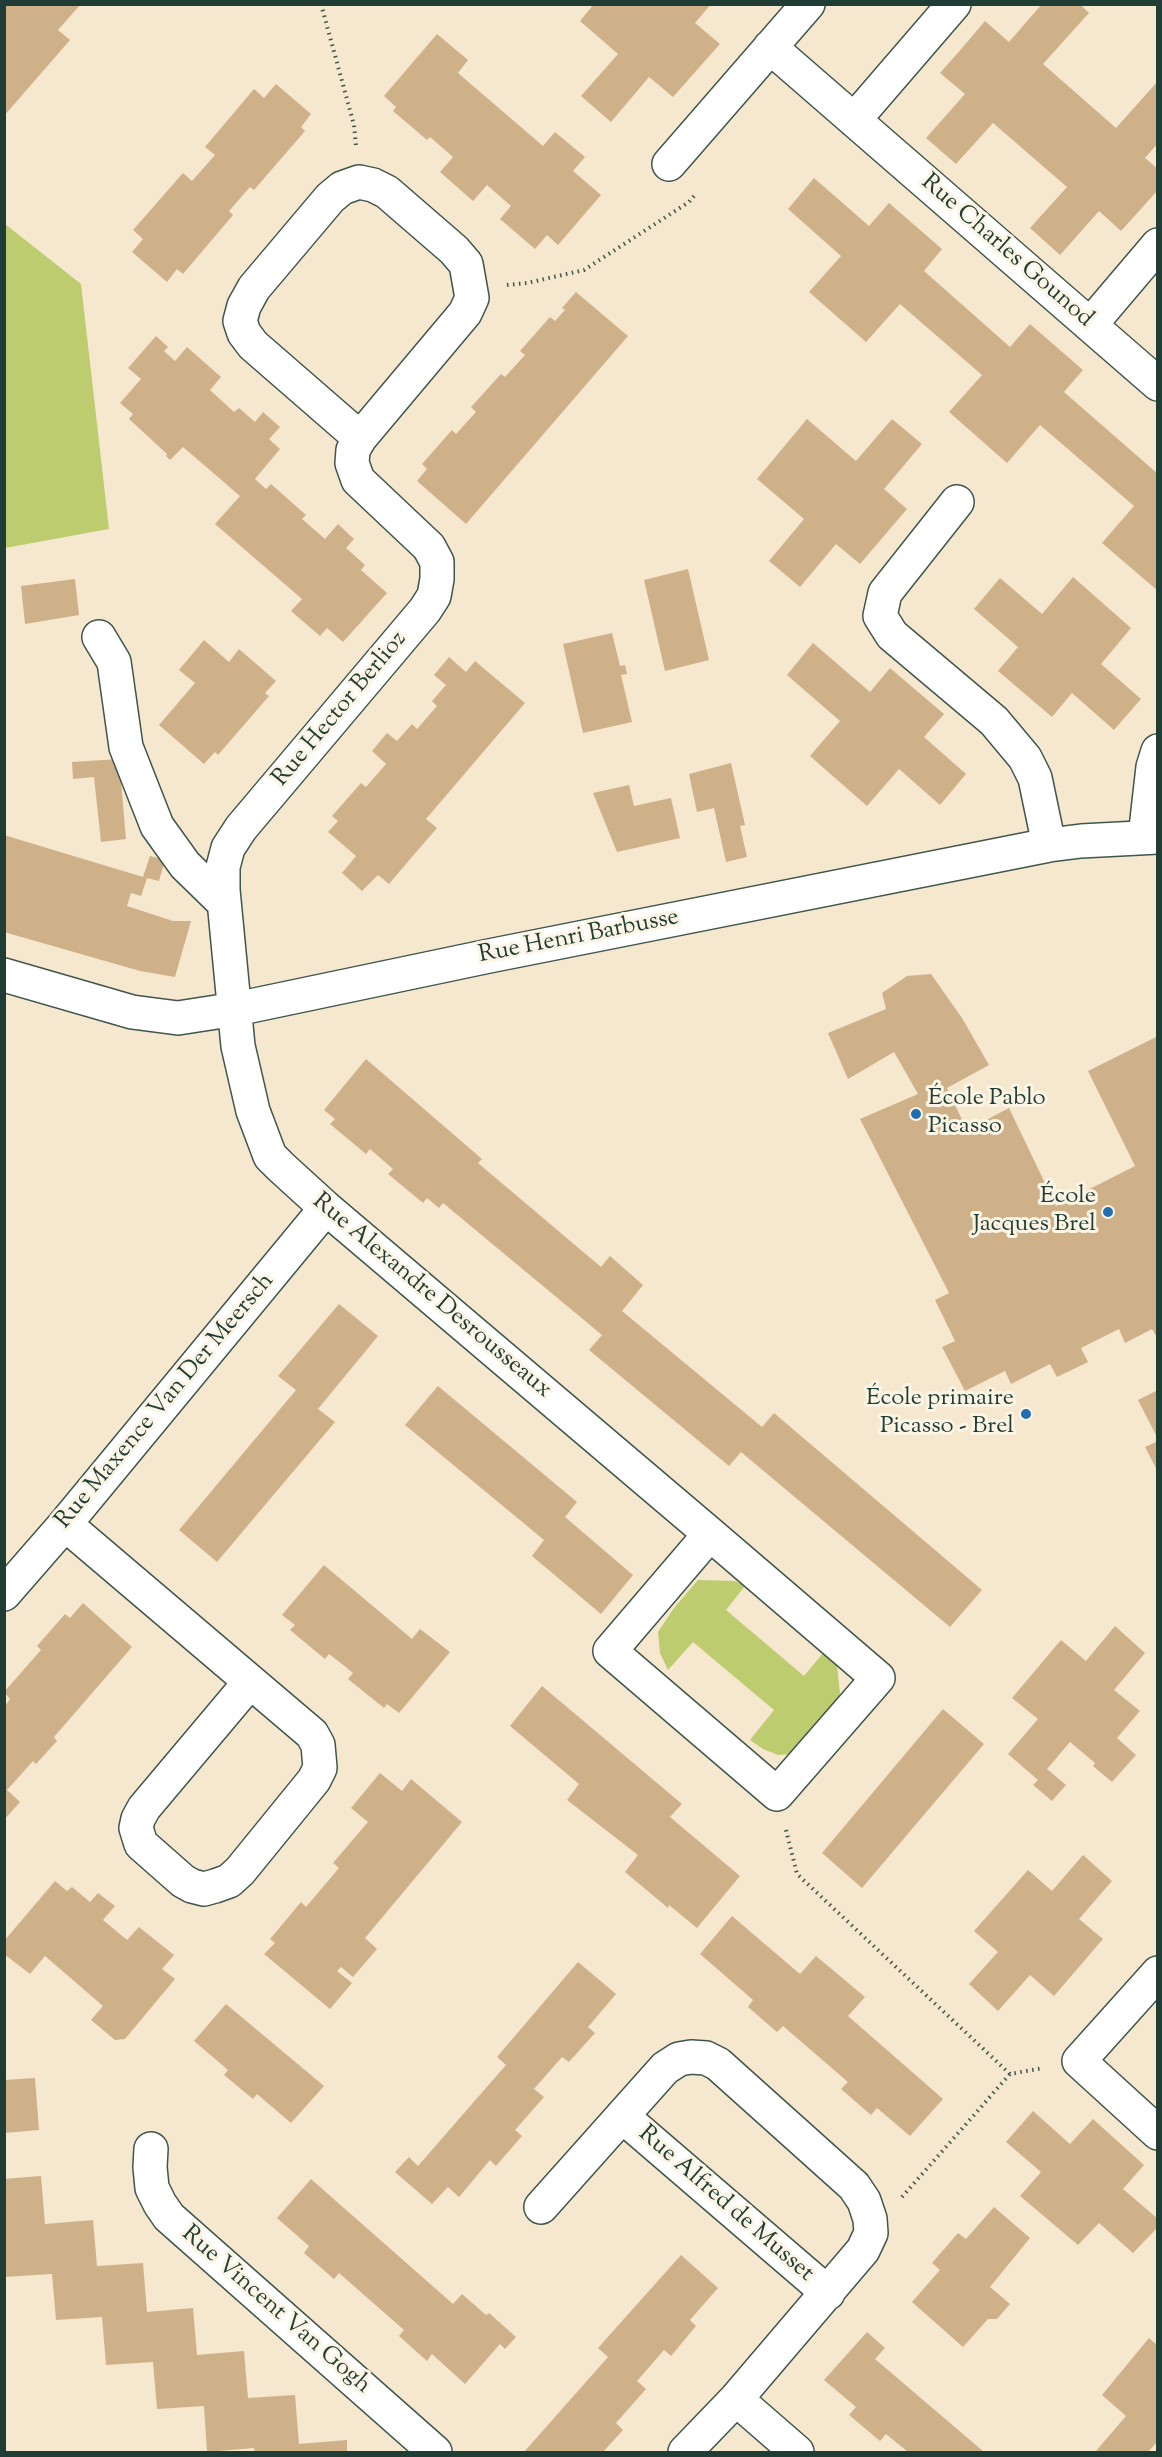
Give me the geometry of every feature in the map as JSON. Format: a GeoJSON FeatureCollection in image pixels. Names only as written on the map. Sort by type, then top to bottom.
{"type":"FeatureCollection","features":[{"type":"Feature","properties":{"kind":"street"},"geometry":{"type":"LineString","coordinates":[[669,164],[808,4]]}},
{"type":"Feature","properties":{"kind":"street"},"geometry":{"type":"LineString","coordinates":[[854,120],[954,4]]}},
{"type":"Feature","properties":{"kind":"street","name":"Rue Charles Gounod"},"geometry":{"type":"LineString","coordinates":[[770,47],[1158,384]]}},
{"type":"Feature","properties":{"kind":"street"},"geometry":{"type":"LineString","coordinates":[[360,438],[253,345],[244,333],[240,321],[244,306],[254,288],[330,198],[342,188],[359,182],[373,185],[387,192],[454,250],[466,264],[471,288]]}},
{"type":"Feature","properties":{"kind":"street"},"geometry":{"type":"LineString","coordinates":[[1090,325],[1158,245]]}},
{"type":"Feature","properties":{"kind":"street","name":"Rue Hector Berlioz"},"geometry":{"type":"LineString","coordinates":[[236,1009],[224,903],[224,867],[228,848],[241,828],[425,610],[434,596],[437,562],[429,547],[358,480],[352,463],[353,450],[360,438],[465,313],[472,298],[471,288]]}},
{"type":"Feature","properties":{"kind":"street"},"geometry":{"type":"LineString","coordinates":[[957,502],[885,593],[880,616],[892,635],[994,721],[1025,758],[1035,778],[1049,845]]}},
{"type":"Feature","properties":{"kind":"street"},"geometry":{"type":"LineString","coordinates":[[99,637],[114,662],[126,747],[157,826],[185,865],[224,903]]}},
{"type":"Feature","properties":{"kind":"street"},"geometry":{"type":"LineString","coordinates":[[1151,837],[1153,767],[1158,751]]}},
{"type":"Feature","properties":{"kind":"street","name":"Rue Henri Barbusse"},"geometry":{"type":"LineString","coordinates":[[4,975],[132,1012],[178,1018],[236,1009],[1049,845],[1151,837]]}},
{"type":"Feature","properties":{"kind":"street","name":"Rue Alexandre Desrousseaux"},"geometry":{"type":"LineString","coordinates":[[236,1009],[238,1046],[253,1111],[270,1156],[326,1208],[878,1678],[777,1794]]}},
{"type":"Feature","properties":{"kind":"street","name":"Rue Maxence Van Der Meersch"},"geometry":{"type":"LineString","coordinates":[[4,1594],[65,1524],[326,1208]]}},
{"type":"Feature","properties":{"kind":"street"},"geometry":{"type":"LineString","coordinates":[[65,1524],[312,1734],[318,1745],[320,1768],[314,1780],[240,1871],[229,1881],[215,1886],[204,1889],[192,1886],[183,1881],[141,1844],[136,1828],[138,1819],[144,1808],[250,1682]]}},
{"type":"Feature","properties":{"kind":"street"},"geometry":{"type":"LineString","coordinates":[[710,1534],[610,1651],[777,1794]]}},
{"type":"Feature","properties":{"kind":"street"},"geometry":{"type":"LineString","coordinates":[[1158,1973],[1079,2061],[1158,2133]]}},
{"type":"Feature","properties":{"kind":"street","name":"Rue Alfred de Musset"},"geometry":{"type":"LineString","coordinates":[[541,2207],[665,2068],[679,2059],[691,2057],[706,2058],[718,2064],[854,2186],[864,2201],[870,2219],[871,2233],[863,2250],[828,2294],[736,2399],[686,2452]]}},
{"type":"Feature","properties":{"kind":"street","name":"Rue Alfred de Musset"},"geometry":{"type":"LineString","coordinates":[[622,2116],[828,2294]]}},
{"type":"Feature","properties":{"kind":"street","name":"Rue Vincent Van Gogh"},"geometry":{"type":"LineString","coordinates":[[151,2149],[152,2188],[159,2204],[169,2217],[435,2452]]}},
{"type":"Feature","properties":{"kind":"street"},"geometry":{"type":"LineString","coordinates":[[736,2399],[796,2452]]}},
{"type":"Feature","properties":{"kind":"path"},"geometry":{"type":"LineString","coordinates":[[321,4],[354,125],[359,182]]}},
{"type":"Feature","properties":{"kind":"path"},"geometry":{"type":"LineString","coordinates":[[471,288],[527,283],[584,270],[689,202],[696,194]]}},
{"type":"Feature","properties":{"kind":"path"},"geometry":{"type":"LineString","coordinates":[[777,1794],[797,1874],[1010,2074]]}},
{"type":"Feature","properties":{"kind":"path"},"geometry":{"type":"LineString","coordinates":[[871,2233],[1010,2074],[1079,2061]]}},
{"type":"Feature","properties":{"kind":"green space"},"geometry":{"type":"Polygon","coordinates":[[[5,224],[81,284],[109,529],[5,548],[5,224]]]}},
{"type":"Feature","properties":{"kind":"green space"},"geometry":{"type":"Polygon","coordinates":[[[698,1580],[735,1581],[745,1586],[726,1610],[804,1676],[824,1652],[837,1666],[840,1694],[834,1709],[792,1754],[778,1755],[750,1740],[774,1710],[693,1642],[668,1670],[660,1653],[658,1632],[674,1608],[698,1580]]]}},
{"type":"Feature","properties":{"kind":"building"},"geometry":{"type":"Polygon","coordinates":[[[594,4],[711,4],[695,23],[720,44],[673,97],[649,77],[611,122],[581,96],[618,54],[580,21],[594,4]]]}},
{"type":"Feature","properties":{"kind":"building"},"geometry":{"type":"Polygon","coordinates":[[[1042,4],[1080,4],[1089,13],[1043,64],[1116,128],[1158,81],[1158,143],[1145,158],[1158,169],[1158,190],[1121,231],[1099,211],[1060,255],[1030,228],[1067,187],[993,123],[956,164],[926,138],[965,94],[940,73],[985,21],[1009,42],[1042,4]]]}},
{"type":"Feature","properties":{"kind":"building"},"geometry":{"type":"Polygon","coordinates":[[[4,5],[80,5],[58,30],[70,40],[4,116],[4,5]]]}},
{"type":"Feature","properties":{"kind":"building"},"geometry":{"type":"Polygon","coordinates":[[[437,34],[468,60],[458,73],[543,146],[555,132],[585,157],[573,171],[601,195],[558,245],[547,235],[535,249],[500,219],[511,206],[487,185],[473,201],[440,172],[453,157],[430,137],[427,140],[393,111],[396,107],[384,96],[437,34]]]}},
{"type":"Feature","properties":{"kind":"building"},"geometry":{"type":"Polygon","coordinates":[[[276,84],[311,114],[301,127],[305,131],[254,190],[250,187],[229,211],[233,215],[183,274],[177,269],[167,282],[132,252],[143,239],[133,230],[183,173],[192,181],[215,155],[205,147],[254,89],[264,98],[276,84]]]}},
{"type":"Feature","properties":{"kind":"building"},"geometry":{"type":"Polygon","coordinates":[[[814,178],[869,226],[889,203],[942,249],[924,271],[1010,347],[1030,324],[1083,370],[1064,392],[1158,474],[1158,591],[1102,543],[1134,506],[1040,425],[1007,463],[949,412],[982,375],[900,304],[866,342],[809,292],[841,256],[788,209],[814,178]]]}},
{"type":"Feature","properties":{"kind":"building"},"geometry":{"type":"Polygon","coordinates":[[[576,292],[628,336],[466,524],[417,481],[427,469],[422,464],[452,430],[456,434],[476,412],[471,407],[501,374],[505,377],[525,355],[520,351],[550,317],[555,321],[565,310],[562,308],[576,292]]]}},
{"type":"Feature","properties":{"kind":"building"},"geometry":{"type":"Polygon","coordinates":[[[156,336],[168,347],[164,351],[175,361],[187,347],[221,377],[210,390],[234,412],[239,408],[255,422],[263,412],[280,427],[269,439],[280,449],[255,479],[266,489],[271,484],[306,515],[302,519],[325,539],[338,524],[354,539],[346,548],[365,565],[361,570],[387,593],[343,642],[327,628],[320,636],[291,611],[302,599],[215,524],[240,496],[183,447],[170,460],[167,454],[129,419],[133,414],[120,403],[141,379],[128,368],[156,336]]]}},
{"type":"Feature","properties":{"kind":"building"},"geometry":{"type":"Polygon","coordinates":[[[807,419],[856,461],[892,419],[922,444],[884,489],[907,509],[860,564],[836,544],[800,587],[769,561],[804,519],[757,479],[807,419]]]}},
{"type":"Feature","properties":{"kind":"building"},"geometry":{"type":"Polygon","coordinates":[[[688,569],[709,660],[665,671],[644,580],[688,569]]]}},
{"type":"Feature","properties":{"kind":"building"},"geometry":{"type":"Polygon","coordinates":[[[1073,577],[1131,628],[1101,664],[1141,699],[1114,730],[1072,693],[1052,717],[998,671],[1018,647],[974,609],[1000,578],[1042,614],[1073,577]]]}},
{"type":"Feature","properties":{"kind":"building"},"geometry":{"type":"Polygon","coordinates":[[[75,579],[79,615],[25,624],[21,586],[75,579]]]}},
{"type":"Feature","properties":{"kind":"building"},"geometry":{"type":"Polygon","coordinates":[[[612,633],[620,666],[625,665],[627,674],[621,675],[632,722],[583,733],[563,644],[612,633]]]}},
{"type":"Feature","properties":{"kind":"building"},"geometry":{"type":"Polygon","coordinates":[[[204,640],[229,662],[239,649],[276,681],[265,693],[269,696],[218,755],[215,752],[204,764],[159,725],[195,683],[179,670],[204,640]]]}},
{"type":"Feature","properties":{"kind":"building"},"geometry":{"type":"Polygon","coordinates":[[[813,643],[870,692],[890,668],[944,714],[924,737],[966,774],[940,805],[899,769],[867,806],[810,756],[840,721],[787,675],[813,643]]]}},
{"type":"Feature","properties":{"kind":"building"},"geometry":{"type":"Polygon","coordinates":[[[449,657],[466,672],[475,661],[525,703],[426,819],[437,828],[389,884],[378,875],[362,891],[342,873],[356,856],[328,832],[338,821],[332,816],[361,783],[366,787],[386,764],[372,751],[387,733],[397,741],[412,724],[417,729],[437,706],[432,701],[446,685],[434,675],[449,657]]]}},
{"type":"Feature","properties":{"kind":"building"},"geometry":{"type":"Polygon","coordinates":[[[119,759],[126,839],[101,842],[94,777],[73,779],[72,762],[119,759]]]}},
{"type":"Feature","properties":{"kind":"building"},"geometry":{"type":"Polygon","coordinates":[[[731,763],[745,825],[740,826],[747,857],[726,862],[714,808],[697,812],[689,774],[731,763]]]}},
{"type":"Feature","properties":{"kind":"building"},"geometry":{"type":"Polygon","coordinates":[[[629,785],[634,806],[671,798],[680,838],[617,852],[593,793],[629,785]]]}},
{"type":"Feature","properties":{"kind":"building"},"geometry":{"type":"Polygon","coordinates":[[[4,835],[143,877],[150,856],[165,860],[159,881],[147,878],[141,896],[131,893],[127,906],[173,921],[191,921],[175,977],[140,971],[4,932],[4,835]]]}},
{"type":"Feature","properties":{"kind":"building"},"geometry":{"type":"Polygon","coordinates":[[[931,974],[962,1018],[989,1065],[947,1088],[967,1130],[1009,1108],[1056,1206],[1135,1166],[1088,1071],[1158,1036],[1158,1339],[1152,1329],[1125,1343],[1119,1329],[1081,1348],[1088,1362],[1057,1377],[1050,1364],[1011,1384],[1005,1371],[965,1391],[942,1347],[955,1341],[935,1300],[949,1293],[860,1119],[918,1094],[894,1052],[848,1079],[828,1033],[886,1009],[882,993],[907,976],[931,974]]]}},
{"type":"Feature","properties":{"kind":"building"},"geometry":{"type":"Polygon","coordinates":[[[366,1059],[482,1159],[478,1163],[601,1267],[610,1256],[643,1285],[622,1311],[762,1427],[774,1413],[982,1590],[950,1627],[741,1452],[729,1466],[589,1350],[602,1335],[443,1203],[439,1208],[427,1198],[423,1203],[388,1174],[393,1169],[370,1149],[366,1154],[330,1124],[335,1119],[324,1110],[366,1059]]]}},
{"type":"Feature","properties":{"kind":"building"},"geometry":{"type":"Polygon","coordinates":[[[339,1304],[378,1336],[318,1409],[335,1422],[217,1562],[179,1530],[296,1390],[278,1376],[339,1304]]]}},
{"type":"Feature","properties":{"kind":"building"},"geometry":{"type":"Polygon","coordinates":[[[438,1386],[577,1502],[565,1517],[633,1575],[601,1614],[532,1556],[544,1540],[405,1425],[438,1386]]]}},
{"type":"Feature","properties":{"kind":"building"},"geometry":{"type":"Polygon","coordinates":[[[1158,1390],[1158,1439],[1138,1400],[1158,1390]]]}},
{"type":"Feature","properties":{"kind":"building"},"geometry":{"type":"Polygon","coordinates":[[[1158,1441],[1158,1472],[1145,1447],[1158,1441]]]}},
{"type":"Feature","properties":{"kind":"building"},"geometry":{"type":"Polygon","coordinates":[[[324,1565],[412,1639],[420,1629],[450,1652],[399,1713],[387,1704],[384,1708],[348,1679],[353,1673],[329,1654],[325,1659],[290,1630],[295,1625],[282,1615],[324,1565]]]}},
{"type":"Feature","properties":{"kind":"building"},"geometry":{"type":"Polygon","coordinates":[[[83,1603],[132,1647],[54,1737],[57,1741],[36,1764],[33,1761],[7,1790],[20,1802],[4,1820],[5,1706],[10,1699],[4,1692],[41,1650],[37,1646],[65,1614],[70,1618],[83,1603]]]}},
{"type":"Feature","properties":{"kind":"building"},"geometry":{"type":"Polygon","coordinates":[[[1115,1626],[1145,1653],[1114,1690],[1140,1711],[1117,1738],[1136,1755],[1112,1782],[1093,1766],[1095,1763],[1070,1742],[1047,1769],[1066,1785],[1052,1801],[1033,1785],[1038,1780],[1008,1754],[1038,1719],[1012,1698],[1061,1640],[1086,1661],[1115,1626]]]}},
{"type":"Feature","properties":{"kind":"building"},"geometry":{"type":"Polygon","coordinates":[[[542,1686],[682,1804],[670,1817],[740,1876],[697,1928],[669,1905],[668,1908],[625,1872],[638,1855],[567,1800],[579,1784],[510,1726],[542,1686]]]}},
{"type":"Feature","properties":{"kind":"building"},"geometry":{"type":"Polygon","coordinates":[[[943,1709],[984,1744],[862,1888],[822,1853],[943,1709]]]}},
{"type":"Feature","properties":{"kind":"building"},"geometry":{"type":"Polygon","coordinates":[[[380,1773],[402,1791],[411,1779],[462,1822],[365,1938],[377,1949],[353,1977],[341,1967],[337,1971],[352,1983],[330,2009],[264,1954],[275,1943],[270,1939],[301,1902],[306,1907],[339,1868],[333,1863],[368,1822],[351,1808],[380,1773]]]}},
{"type":"Feature","properties":{"kind":"building"},"geometry":{"type":"Polygon","coordinates":[[[1083,1855],[1112,1881],[1079,1919],[1103,1939],[1054,1996],[1030,1975],[998,2011],[969,1984],[998,1952],[974,1931],[1028,1870],[1052,1891],[1083,1855]]]}},
{"type":"Feature","properties":{"kind":"building"},"geometry":{"type":"Polygon","coordinates":[[[55,1881],[67,1891],[72,1887],[90,1902],[98,1893],[115,1906],[103,1920],[127,1940],[139,1927],[174,1955],[162,1969],[175,1979],[125,2039],[115,2040],[91,2020],[103,2006],[45,1956],[30,1974],[4,1954],[4,1941],[55,1881]]]}},
{"type":"Feature","properties":{"kind":"building"},"geometry":{"type":"Polygon","coordinates":[[[732,1916],[800,1974],[816,1956],[865,1997],[848,2016],[943,2099],[910,2136],[877,2108],[871,2115],[841,2089],[848,2082],[783,2026],[777,2032],[748,2007],[753,2000],[700,1954],[732,1916]]]}},
{"type":"Feature","properties":{"kind":"building"},"geometry":{"type":"Polygon","coordinates":[[[578,1962],[616,1994],[588,2027],[595,2033],[569,2062],[562,2057],[534,2089],[544,2097],[515,2130],[522,2136],[496,2166],[490,2160],[459,2197],[448,2187],[432,2204],[395,2172],[409,2157],[418,2166],[506,2065],[497,2057],[578,1962]]]}},
{"type":"Feature","properties":{"kind":"building"},"geometry":{"type":"Polygon","coordinates":[[[226,2004],[324,2086],[291,2123],[257,2094],[253,2099],[224,2075],[228,2070],[194,2041],[226,2004]]]}},
{"type":"Feature","properties":{"kind":"building"},"geometry":{"type":"Polygon","coordinates":[[[35,2078],[39,2130],[4,2133],[4,2080],[35,2078]]]}},
{"type":"Feature","properties":{"kind":"building"},"geometry":{"type":"Polygon","coordinates":[[[1033,2111],[1070,2144],[1093,2119],[1144,2165],[1123,2189],[1158,2219],[1158,2227],[1133,2253],[1099,2223],[1078,2245],[1020,2196],[1041,2172],[1006,2142],[1033,2111]]]}},
{"type":"Feature","properties":{"kind":"building"},"geometry":{"type":"Polygon","coordinates":[[[41,2176],[45,2224],[93,2220],[97,2266],[143,2263],[147,2312],[193,2308],[197,2355],[244,2351],[248,2398],[295,2395],[299,2444],[347,2440],[347,2452],[255,2452],[254,2448],[207,2452],[204,2406],[157,2409],[153,2362],[106,2365],[102,2317],[56,2320],[52,2274],[5,2277],[4,2179],[41,2176]]]}},
{"type":"Feature","properties":{"kind":"building"},"geometry":{"type":"Polygon","coordinates":[[[311,2179],[453,2304],[462,2294],[486,2315],[489,2313],[516,2337],[505,2349],[500,2344],[465,2384],[432,2354],[427,2361],[399,2336],[404,2330],[339,2273],[334,2279],[304,2253],[309,2246],[277,2218],[311,2179]]]}},
{"type":"Feature","properties":{"kind":"building"},"geometry":{"type":"Polygon","coordinates":[[[994,2207],[1030,2238],[990,2287],[1010,2304],[997,2319],[988,2319],[963,2347],[912,2302],[940,2270],[932,2263],[958,2233],[966,2239],[994,2207]]]}},
{"type":"Feature","properties":{"kind":"building"},"geometry":{"type":"Polygon","coordinates":[[[681,2255],[718,2288],[690,2320],[696,2326],[671,2356],[664,2350],[637,2381],[646,2389],[616,2423],[623,2430],[603,2452],[524,2452],[608,2357],[598,2348],[681,2255]]]}},
{"type":"Feature","properties":{"kind":"building"},"geometry":{"type":"Polygon","coordinates":[[[867,2332],[885,2348],[875,2359],[984,2452],[908,2452],[886,2434],[880,2441],[849,2415],[856,2407],[824,2380],[867,2332]]]}},
{"type":"Feature","properties":{"kind":"building"},"geometry":{"type":"Polygon","coordinates":[[[1149,2338],[1158,2346],[1158,2441],[1148,2452],[1098,2452],[1096,2451],[1126,2416],[1102,2395],[1149,2338]]]}},
{"type":"Feature","properties":{"kind":"place","name":"École Pablo Picasso"},"geometry":{"type":"Point","coordinates":[916,1114]}},
{"type":"Feature","properties":{"kind":"place","name":"École Jacques Brel"},"geometry":{"type":"Point","coordinates":[1108,1212]}},
{"type":"Feature","properties":{"kind":"place","name":"École primaire Picasso - Brel"},"geometry":{"type":"Point","coordinates":[1026,1414]}}]}
